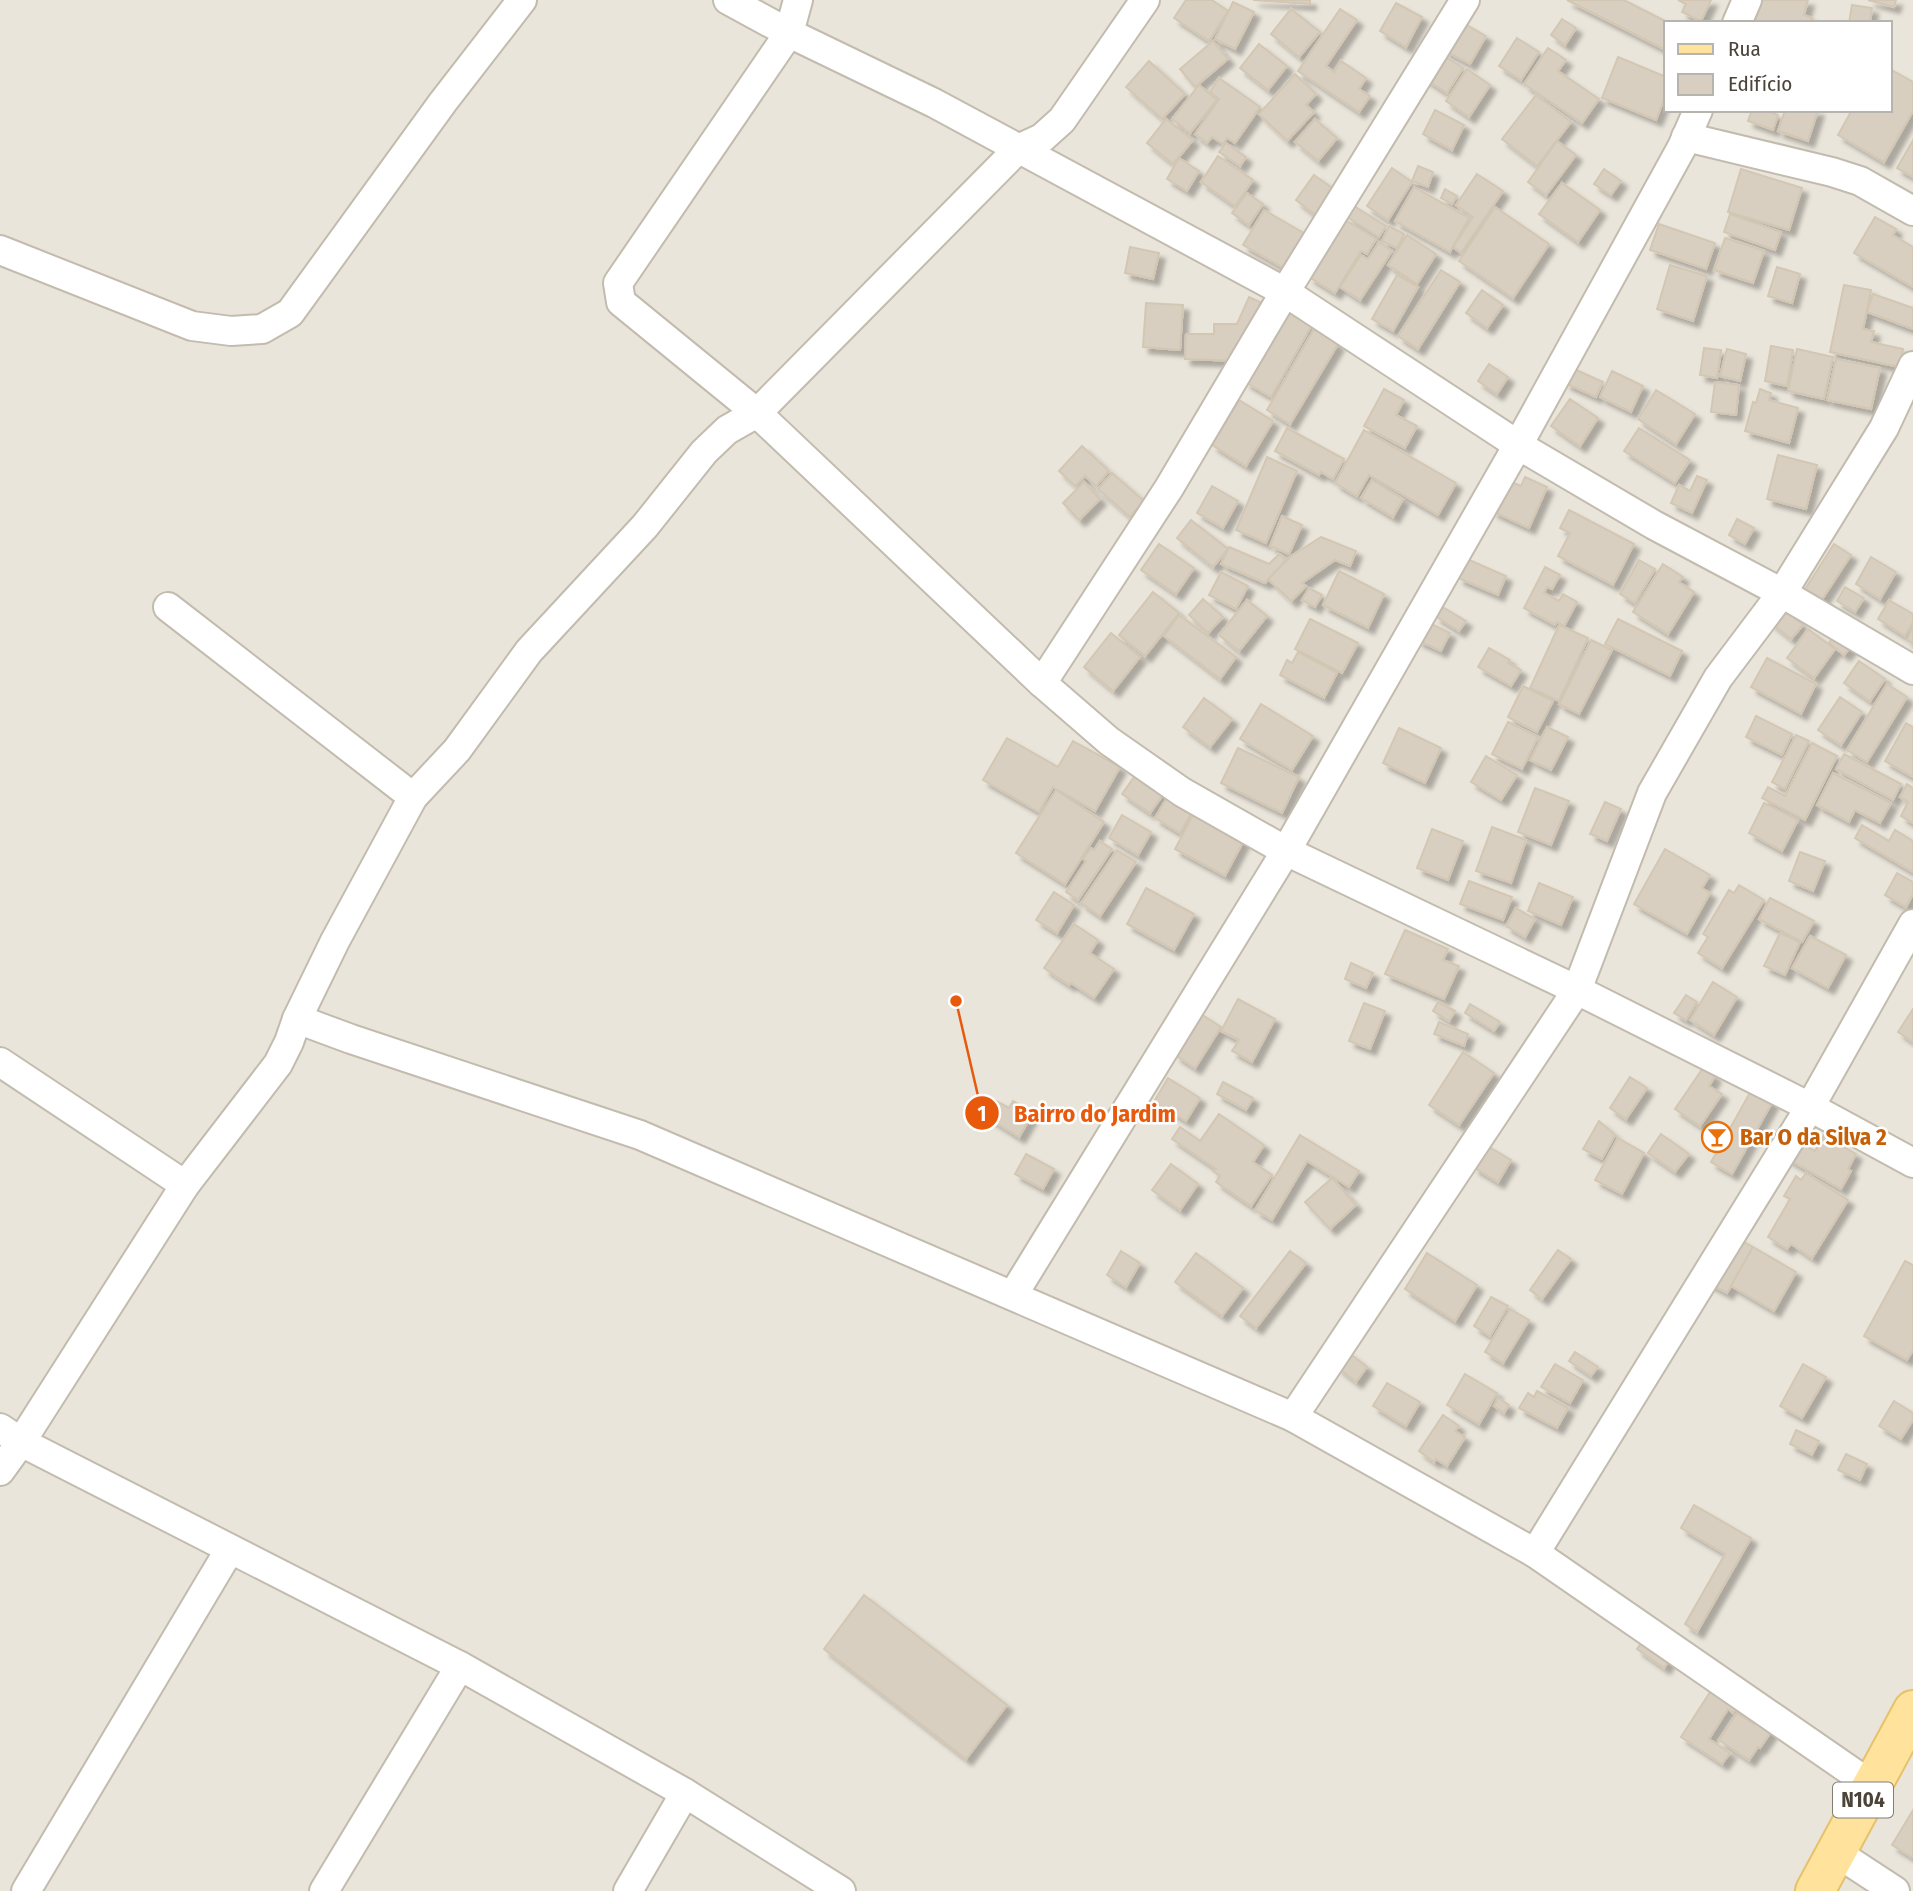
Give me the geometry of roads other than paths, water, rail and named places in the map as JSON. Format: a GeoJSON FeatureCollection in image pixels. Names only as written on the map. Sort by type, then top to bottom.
{"type":"FeatureCollection","features":[{"type":"Feature","properties":{"kind":"main road","name":"N104"},"geometry":{"type":"LineString","coordinates":[[1815,1891],[1913,1710]]}},
{"type":"Feature","properties":{"kind":"street"},"geometry":{"type":"LineString","coordinates":[[0,250],[192,326],[231,331],[262,329],[290,313],[443,102],[522,0]]}},
{"type":"Feature","properties":{"kind":"street"},"geometry":{"type":"LineString","coordinates":[[728,0],[789,33],[934,103],[1285,292],[1517,445],[1654,524],[1782,593],[1913,670]]}},
{"type":"Feature","properties":{"kind":"street"},"geometry":{"type":"LineString","coordinates":[[798,0],[789,33],[618,283],[621,302],[757,413],[1042,682],[1109,741],[1182,792],[1286,850],[1577,990],[1810,1107],[1913,1163]]}},
{"type":"Feature","properties":{"kind":"street"},"geometry":{"type":"LineString","coordinates":[[0,1471],[10,1434],[185,1185],[278,1064],[297,1018],[335,941],[414,797],[457,750],[529,651],[645,526],[704,452],[727,430],[757,413],[1018,149],[1042,138],[1062,120],[1145,0]]}},
{"type":"Feature","properties":{"kind":"street"},"geometry":{"type":"LineString","coordinates":[[1042,682],[1168,488],[1465,0]]}},
{"type":"Feature","properties":{"kind":"street"},"geometry":{"type":"LineString","coordinates":[[1738,21],[1747,0]]}},
{"type":"Feature","properties":{"kind":"street"},"geometry":{"type":"LineString","coordinates":[[1013,1295],[1286,850],[1517,445],[1686,137],[1697,112]]}},
{"type":"Feature","properties":{"kind":"street"},"geometry":{"type":"LineString","coordinates":[[1686,137],[1860,181],[1913,211]]}},
{"type":"Feature","properties":{"kind":"street"},"geometry":{"type":"LineString","coordinates":[[1293,1417],[1577,990],[1652,793],[1718,678],[1782,593],[1884,428],[1913,366]]}},
{"type":"Feature","properties":{"kind":"street"},"geometry":{"type":"LineString","coordinates":[[168,607],[414,797]]}},
{"type":"Feature","properties":{"kind":"street"},"geometry":{"type":"LineString","coordinates":[[1535,1553],[1810,1107],[1913,924]]}},
{"type":"Feature","properties":{"kind":"street"},"geometry":{"type":"LineString","coordinates":[[297,1018],[351,1039],[640,1135],[1293,1417],[1535,1553],[1871,1785]]}},
{"type":"Feature","properties":{"kind":"street"},"geometry":{"type":"LineString","coordinates":[[0,1062],[185,1185]]}},
{"type":"Feature","properties":{"kind":"street"},"geometry":{"type":"LineString","coordinates":[[10,1434],[460,1666],[685,1793],[841,1891]]}},
{"type":"Feature","properties":{"kind":"street"},"geometry":{"type":"LineString","coordinates":[[26,1891],[230,1549]]}},
{"type":"Feature","properties":{"kind":"street"},"geometry":{"type":"LineString","coordinates":[[324,1891],[460,1666]]}},
{"type":"Feature","properties":{"kind":"street"},"geometry":{"type":"LineString","coordinates":[[628,1891],[685,1793]]}},
{"type":"Feature","properties":{"kind":"street"},"geometry":{"type":"LineString","coordinates":[[1837,1853],[1895,1891]]}},
{"type":"Feature","properties":{"kind":"place","name":"Bairro do Jardim"},"geometry":{"type":"Point","coordinates":[956,1001]}},
{"type":"Feature","properties":{"kind":"place","name":"Bar O da Silva 2"},"geometry":{"type":"Point","coordinates":[1717,1137]}}]}
